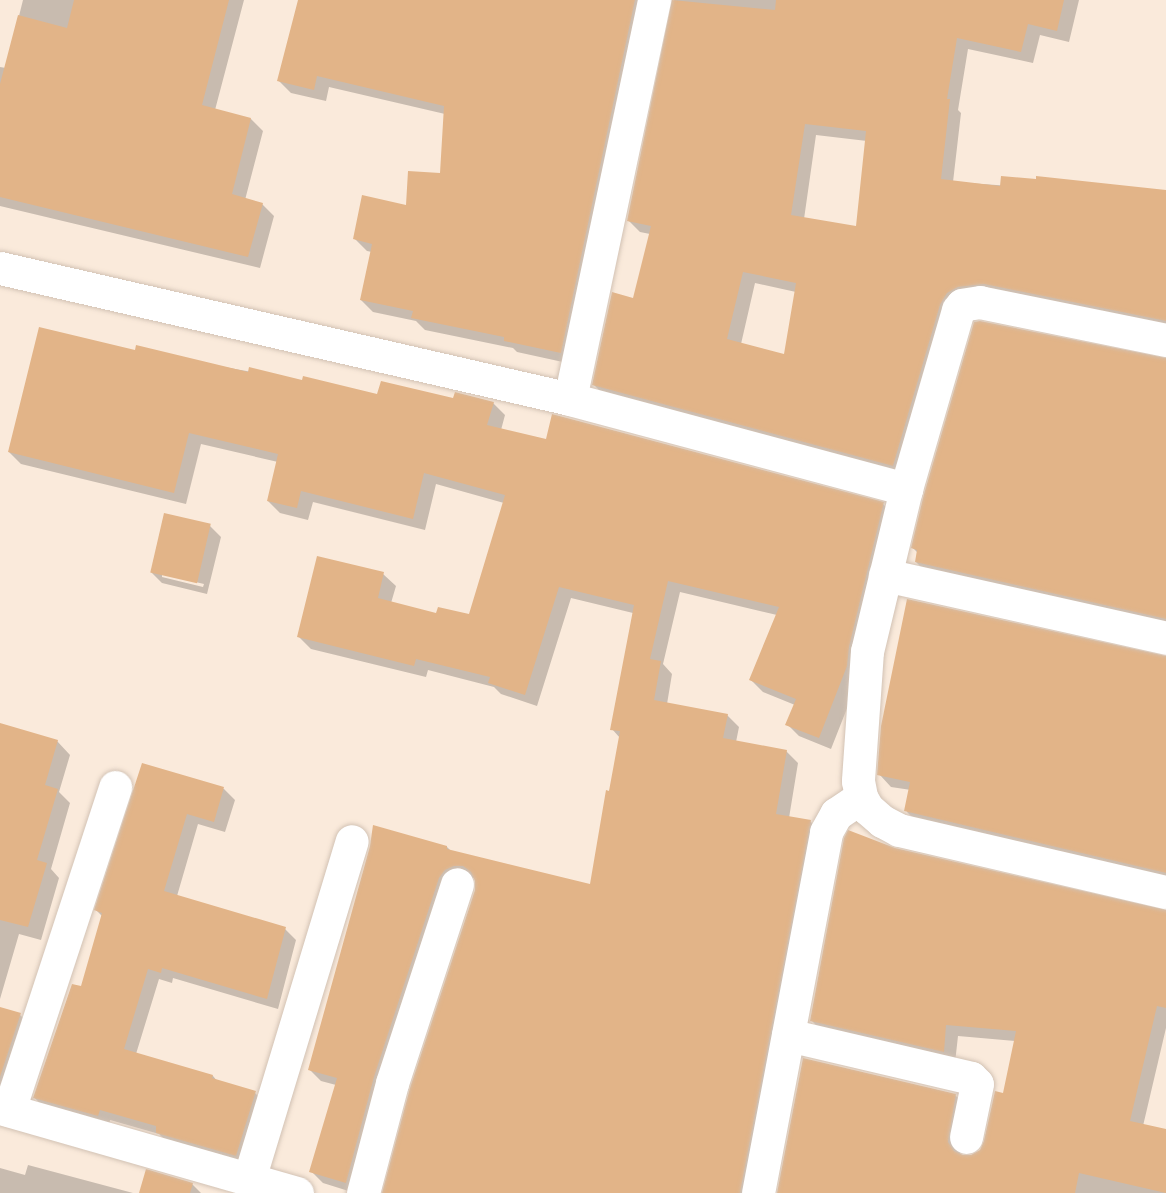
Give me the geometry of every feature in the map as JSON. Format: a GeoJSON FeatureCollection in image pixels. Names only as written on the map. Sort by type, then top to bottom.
{"type":"FeatureCollection","features":[{"type":"Feature","properties":{"kind":"street"},"geometry":{"type":"LineString","coordinates":[[570,399],[654,0]]}},
{"type":"Feature","properties":{"kind":"street"},"geometry":{"type":"LineString","coordinates":[[0,268],[570,399],[906,489]]}},
{"type":"Feature","properties":{"kind":"street"},"geometry":{"type":"LineString","coordinates":[[1166,340],[980,302],[962,305],[953,324],[906,489],[867,651],[858,781],[861,796],[867,808],[882,821],[899,830],[1166,892]]}},
{"type":"Feature","properties":{"kind":"street"},"geometry":{"type":"LineString","coordinates":[[885,575],[1166,638]]}},
{"type":"Feature","properties":{"kind":"street"},"geometry":{"type":"LineString","coordinates":[[115,787],[5,1109],[297,1193]]}},
{"type":"Feature","properties":{"kind":"street"},"geometry":{"type":"LineString","coordinates":[[758,1193],[826,832],[836,814],[861,796]]}},
{"type":"Feature","properties":{"kind":"street"},"geometry":{"type":"LineString","coordinates":[[249,1179],[352,841]]}},
{"type":"Feature","properties":{"kind":"street"},"geometry":{"type":"LineString","coordinates":[[363,1193],[392,1083],[456,884]]}},
{"type":"Feature","properties":{"kind":"street"},"geometry":{"type":"LineString","coordinates":[[788,1035],[971,1078],[976,1084],[966,1137]]}},
{"type":"Feature","properties":{"kind":"building"},"geometry":{"type":"Polygon","coordinates":[[[74,0],[229,0],[202,105],[251,118],[232,194],[263,203],[248,257],[0,197],[0,84],[18,15],[67,28],[74,0]]]}},
{"type":"Feature","properties":{"kind":"building"},"geometry":{"type":"Polygon","coordinates":[[[298,0],[635,0],[561,353],[504,341],[504,337],[411,318],[413,311],[360,300],[372,244],[353,239],[362,195],[406,205],[408,171],[440,173],[444,106],[317,76],[314,90],[277,81],[298,0]]]}},
{"type":"Feature","properties":{"kind":"building"},"geometry":{"type":"Polygon","coordinates":[[[672,0],[775,10],[776,0],[1064,0],[1057,31],[1028,24],[1021,52],[957,38],[947,99],[950,99],[941,179],[1000,186],[1001,176],[1036,179],[1036,176],[1166,190],[1166,321],[984,284],[958,287],[947,293],[940,305],[893,466],[592,385],[612,292],[633,298],[651,226],[627,221],[672,0]],[[805,124],[791,215],[856,226],[866,131],[805,124]],[[743,272],[727,339],[784,354],[796,283],[743,272]]]}},
{"type":"Feature","properties":{"kind":"building"},"geometry":{"type":"Polygon","coordinates":[[[980,321],[1166,358],[1166,619],[915,562],[917,550],[911,548],[924,494],[974,322],[980,321]]]}},
{"type":"Feature","properties":{"kind":"building"},"geometry":{"type":"Polygon","coordinates":[[[39,327],[135,350],[136,345],[248,372],[249,367],[302,380],[303,376],[377,394],[381,381],[453,398],[455,392],[494,402],[487,425],[546,439],[552,414],[884,502],[849,647],[847,666],[819,738],[785,725],[796,699],[749,680],[779,607],[668,581],[650,659],[661,661],[654,700],[728,714],[723,738],[787,750],[776,814],[811,820],[740,1193],[382,1193],[410,1088],[475,890],[475,881],[471,872],[463,866],[454,866],[445,870],[439,878],[374,1077],[346,1183],[309,1172],[337,1078],[308,1070],[370,846],[373,825],[447,846],[447,849],[590,884],[606,790],[609,791],[620,731],[610,730],[634,605],[559,587],[525,695],[488,683],[490,677],[416,659],[414,666],[297,637],[317,556],[384,572],[378,598],[436,613],[438,607],[469,614],[505,495],[424,473],[413,519],[301,491],[297,508],[267,501],[278,454],[189,433],[174,493],[8,452],[39,327]]]}},
{"type":"Feature","properties":{"kind":"building"},"geometry":{"type":"Polygon","coordinates":[[[164,513],[211,524],[197,583],[150,572],[164,513]]]}},
{"type":"Feature","properties":{"kind":"building"},"geometry":{"type":"Polygon","coordinates":[[[907,599],[1166,656],[1166,873],[904,811],[910,782],[877,775],[881,726],[907,599]]]}},
{"type":"Feature","properties":{"kind":"building"},"geometry":{"type":"Polygon","coordinates":[[[0,723],[58,740],[45,785],[58,789],[37,860],[47,863],[28,927],[0,920],[0,723]]]}},
{"type":"Feature","properties":{"kind":"building"},"geometry":{"type":"Polygon","coordinates":[[[142,763],[224,787],[214,822],[187,814],[164,891],[286,927],[267,999],[162,968],[161,973],[148,969],[124,1049],[213,1075],[212,1078],[256,1091],[236,1156],[156,1133],[156,1126],[100,1110],[98,1116],[33,1098],[72,984],[81,986],[102,913],[94,910],[142,763]]]}},
{"type":"Feature","properties":{"kind":"building"},"geometry":{"type":"Polygon","coordinates":[[[848,830],[895,848],[1166,910],[1166,1008],[1157,1006],[1130,1121],[1166,1129],[1166,1193],[1079,1173],[1075,1193],[777,1193],[803,1058],[956,1094],[948,1142],[954,1151],[963,1155],[971,1155],[980,1150],[984,1141],[995,1091],[1003,1093],[1016,1031],[946,1025],[944,1052],[810,1021],[844,838],[848,830]]]}},
{"type":"Feature","properties":{"kind":"building"},"geometry":{"type":"Polygon","coordinates":[[[0,1007],[21,1013],[0,1077],[0,1007]]]}},
{"type":"Feature","properties":{"kind":"building"},"geometry":{"type":"Polygon","coordinates":[[[146,1169],[193,1183],[190,1193],[139,1193],[146,1169]]]}}]}
